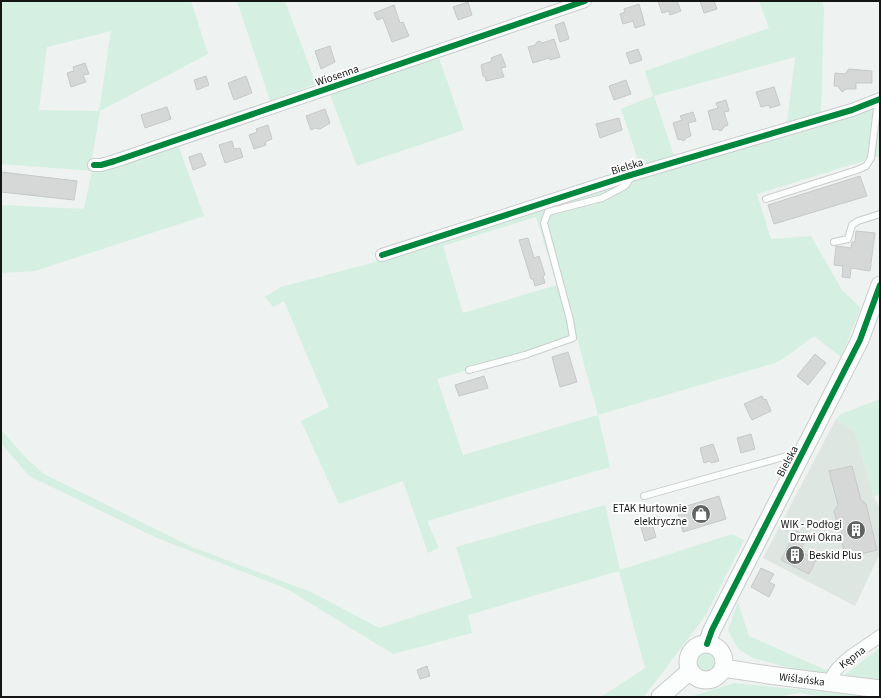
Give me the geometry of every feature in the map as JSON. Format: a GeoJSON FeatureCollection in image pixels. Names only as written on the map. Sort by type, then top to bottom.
{"type":"FeatureCollection","features":[{"type":"Feature","properties":{"kind":"street","name":"Wiosenna"},"geometry":{"type":"LineString","coordinates":[[94,165],[102,165],[122,159],[585,1]]}},
{"type":"Feature","properties":{"kind":"street","name":"Bielska"},"geometry":{"type":"LineString","coordinates":[[382,255],[634,174],[852,110],[879,100]]}},
{"type":"Feature","properties":{"kind":"street","name":"Bielska"},"geometry":{"type":"LineString","coordinates":[[707,644],[712,630],[860,340],[880,285]]}},
{"type":"Feature","properties":{"kind":"street","name":"Kępna"},"geometry":{"type":"LineString","coordinates":[[830,683],[837,667],[880,636]]}},
{"type":"Feature","properties":{"kind":"street"},"geometry":{"type":"LineString","coordinates":[[707,644],[717,648],[721,652],[724,657],[724,668],[711,680],[699,679],[690,671],[688,660],[689,655],[696,647],[707,644]]}},
{"type":"Feature","properties":{"kind":"street","name":"Wiślańska"},"geometry":{"type":"LineString","coordinates":[[724,668],[880,690]]}},
{"type":"Feature","properties":{"kind":"street"},"geometry":{"type":"LineString","coordinates":[[660,697],[690,671]]}},
{"type":"Feature","properties":{"kind":"lane"},"geometry":{"type":"LineString","coordinates":[[766,199],[866,166],[871,158],[879,100]]}},
{"type":"Feature","properties":{"kind":"lane"},"geometry":{"type":"LineString","coordinates":[[470,370],[525,355],[573,338],[570,320],[544,223],[548,212],[602,198],[625,186],[634,174]]}},
{"type":"Feature","properties":{"kind":"lane"},"geometry":{"type":"LineString","coordinates":[[834,242],[848,238],[852,225],[858,221],[880,214]]}},
{"type":"Feature","properties":{"kind":"lane"},"geometry":{"type":"LineString","coordinates":[[644,496],[787,456],[798,461]]}},
{"type":"Feature","properties":{"kind":"shaded area"},"geometry":{"type":"Polygon","coordinates":[[[836,419],[855,432],[874,497],[880,509],[880,553],[855,606],[763,558],[836,419]]]}},
{"type":"Feature","properties":{"kind":"green space"},"geometry":{"type":"Polygon","coordinates":[[[1,1],[191,1],[208,54],[100,111],[91,165],[92,171],[1,164],[1,1]],[[111,31],[47,47],[39,110],[99,111],[111,31]]]}},
{"type":"Feature","properties":{"kind":"green space"},"geometry":{"type":"Polygon","coordinates":[[[237,1],[285,1],[316,84],[270,101],[237,1]]]}},
{"type":"Feature","properties":{"kind":"green space"},"geometry":{"type":"Polygon","coordinates":[[[759,1],[822,1],[824,9],[821,114],[787,122],[795,57],[654,96],[674,156],[640,166],[621,109],[653,96],[645,71],[769,28],[759,1]]]}},
{"type":"Feature","properties":{"kind":"green space"},"geometry":{"type":"Polygon","coordinates":[[[438,55],[464,130],[357,166],[329,92],[438,55]]]}},
{"type":"Feature","properties":{"kind":"green space"},"geometry":{"type":"Polygon","coordinates":[[[880,105],[880,156],[757,194],[771,239],[811,236],[842,290],[861,308],[841,357],[814,336],[783,359],[775,363],[598,415],[610,467],[427,521],[439,548],[428,553],[403,481],[339,504],[301,421],[329,407],[284,301],[273,307],[265,297],[281,287],[368,264],[544,205],[620,182],[622,184],[646,175],[880,105]],[[536,217],[443,246],[463,313],[557,285],[536,217]],[[577,338],[437,379],[463,455],[598,415],[577,338]]]}},
{"type":"Feature","properties":{"kind":"green space"},"geometry":{"type":"Polygon","coordinates":[[[177,142],[204,216],[35,271],[1,273],[1,205],[84,209],[92,171],[177,142]]]}},
{"type":"Feature","properties":{"kind":"green space"},"geometry":{"type":"Polygon","coordinates":[[[880,399],[880,494],[874,497],[855,432],[836,419],[841,414],[880,399]]]}},
{"type":"Feature","properties":{"kind":"green space"},"geometry":{"type":"Polygon","coordinates":[[[1,430],[28,460],[44,474],[192,547],[311,592],[379,628],[472,598],[456,547],[605,505],[620,570],[732,534],[744,540],[706,615],[644,697],[601,697],[645,668],[619,571],[468,615],[472,633],[393,654],[287,589],[157,538],[29,476],[1,443],[1,430]]]}},
{"type":"Feature","properties":{"kind":"green space"},"geometry":{"type":"Polygon","coordinates":[[[738,602],[749,636],[828,671],[822,677],[753,658],[738,649],[728,630],[738,602]]]}},
{"type":"Feature","properties":{"kind":"green space"},"geometry":{"type":"Polygon","coordinates":[[[880,647],[880,683],[840,678],[877,650],[880,647]]]}},
{"type":"Feature","properties":{"kind":"green space"},"geometry":{"type":"Polygon","coordinates":[[[706,652],[713,655],[716,662],[713,669],[706,672],[699,669],[696,662],[699,655],[706,652]]]}},
{"type":"Feature","properties":{"kind":"green space"},"geometry":{"type":"Polygon","coordinates":[[[734,683],[872,697],[826,697],[799,693],[776,697],[690,697],[734,683]]]}},
{"type":"Feature","properties":{"kind":"building"},"geometry":{"type":"Polygon","coordinates":[[[658,1],[677,1],[681,11],[670,15],[669,11],[662,13],[658,1]]]}},
{"type":"Feature","properties":{"kind":"building"},"geometry":{"type":"Polygon","coordinates":[[[700,1],[714,1],[717,9],[704,13],[700,1]]]}},
{"type":"Feature","properties":{"kind":"building"},"geometry":{"type":"Polygon","coordinates":[[[468,2],[472,15],[458,20],[453,7],[468,2]]]}},
{"type":"Feature","properties":{"kind":"building"},"geometry":{"type":"Polygon","coordinates":[[[639,4],[645,25],[635,28],[633,21],[623,24],[620,14],[625,12],[624,9],[639,4]]]}},
{"type":"Feature","properties":{"kind":"building"},"geometry":{"type":"Polygon","coordinates":[[[394,5],[400,23],[403,22],[409,36],[392,42],[383,18],[377,20],[374,13],[394,5]]]}},
{"type":"Feature","properties":{"kind":"building"},"geometry":{"type":"Polygon","coordinates":[[[564,22],[569,39],[560,42],[555,25],[564,22]]]}},
{"type":"Feature","properties":{"kind":"building"},"geometry":{"type":"Polygon","coordinates":[[[554,39],[560,57],[550,60],[549,58],[533,63],[528,47],[535,45],[540,41],[542,43],[554,39]]]}},
{"type":"Feature","properties":{"kind":"building"},"geometry":{"type":"Polygon","coordinates":[[[330,46],[335,62],[321,69],[315,51],[330,46]]]}},
{"type":"Feature","properties":{"kind":"building"},"geometry":{"type":"Polygon","coordinates":[[[638,49],[642,60],[630,64],[626,53],[638,49]]]}},
{"type":"Feature","properties":{"kind":"building"},"geometry":{"type":"Polygon","coordinates":[[[501,54],[506,67],[501,68],[504,77],[486,81],[485,77],[483,76],[481,65],[492,61],[491,58],[501,54]]]}},
{"type":"Feature","properties":{"kind":"building"},"geometry":{"type":"Polygon","coordinates":[[[85,63],[89,74],[83,75],[86,82],[71,87],[67,73],[74,71],[73,67],[85,63]]]}},
{"type":"Feature","properties":{"kind":"building"},"geometry":{"type":"Polygon","coordinates":[[[849,69],[872,71],[872,83],[856,83],[856,89],[846,89],[842,92],[838,86],[834,86],[835,73],[845,74],[849,69]]]}},
{"type":"Feature","properties":{"kind":"building"},"geometry":{"type":"Polygon","coordinates":[[[206,76],[209,85],[197,90],[194,80],[206,76]]]}},
{"type":"Feature","properties":{"kind":"building"},"geometry":{"type":"Polygon","coordinates":[[[246,76],[252,93],[234,100],[228,83],[246,76]]]}},
{"type":"Feature","properties":{"kind":"building"},"geometry":{"type":"Polygon","coordinates":[[[626,80],[631,94],[614,100],[609,86],[626,80]]]}},
{"type":"Feature","properties":{"kind":"building"},"geometry":{"type":"Polygon","coordinates":[[[774,87],[780,105],[770,108],[769,105],[761,107],[756,92],[774,87]]]}},
{"type":"Feature","properties":{"kind":"building"},"geometry":{"type":"Polygon","coordinates":[[[726,100],[729,111],[724,112],[728,125],[721,131],[717,129],[713,130],[708,111],[718,108],[716,103],[726,100]]]}},
{"type":"Feature","properties":{"kind":"building"},"geometry":{"type":"Polygon","coordinates":[[[167,107],[171,119],[145,128],[141,115],[167,107]]]}},
{"type":"Feature","properties":{"kind":"building"},"geometry":{"type":"Polygon","coordinates":[[[325,109],[330,123],[320,129],[315,128],[311,130],[306,116],[325,109]]]}},
{"type":"Feature","properties":{"kind":"building"},"geometry":{"type":"Polygon","coordinates":[[[693,112],[696,121],[688,123],[691,136],[686,138],[684,141],[680,139],[678,140],[673,123],[682,120],[680,116],[693,112]]]}},
{"type":"Feature","properties":{"kind":"building"},"geometry":{"type":"Polygon","coordinates":[[[619,118],[622,130],[600,138],[596,124],[619,118]]]}},
{"type":"Feature","properties":{"kind":"building"},"geometry":{"type":"Polygon","coordinates":[[[268,125],[272,139],[265,142],[266,145],[254,149],[249,135],[257,132],[256,129],[268,125]]]}},
{"type":"Feature","properties":{"kind":"building"},"geometry":{"type":"Polygon","coordinates":[[[232,141],[234,149],[240,148],[243,157],[225,163],[219,145],[232,141]]]}},
{"type":"Feature","properties":{"kind":"building"},"geometry":{"type":"Polygon","coordinates":[[[201,153],[206,165],[193,170],[189,157],[201,153]]]}},
{"type":"Feature","properties":{"kind":"building"},"geometry":{"type":"Polygon","coordinates":[[[1,172],[77,181],[74,200],[1,192],[1,172]]]}},
{"type":"Feature","properties":{"kind":"building"},"geometry":{"type":"Polygon","coordinates":[[[860,176],[867,196],[774,224],[768,205],[860,176]]]}},
{"type":"Feature","properties":{"kind":"building"},"geometry":{"type":"Polygon","coordinates":[[[856,231],[875,233],[870,271],[851,268],[850,278],[842,277],[843,266],[834,265],[836,246],[851,248],[852,242],[855,242],[856,231]]]}},
{"type":"Feature","properties":{"kind":"building"},"geometry":{"type":"Polygon","coordinates":[[[528,238],[534,258],[539,256],[545,275],[543,276],[545,283],[535,286],[533,279],[531,279],[519,240],[528,238]]]}},
{"type":"Feature","properties":{"kind":"building"},"geometry":{"type":"Polygon","coordinates":[[[568,352],[577,382],[560,387],[552,357],[568,352]]]}},
{"type":"Feature","properties":{"kind":"building"},"geometry":{"type":"Polygon","coordinates":[[[815,354],[826,363],[808,385],[797,376],[815,354]]]}},
{"type":"Feature","properties":{"kind":"building"},"geometry":{"type":"Polygon","coordinates":[[[484,376],[488,388],[459,396],[455,385],[484,376]]]}},
{"type":"Feature","properties":{"kind":"building"},"geometry":{"type":"Polygon","coordinates":[[[762,396],[764,400],[766,399],[771,411],[752,420],[744,404],[762,396]]]}},
{"type":"Feature","properties":{"kind":"building"},"geometry":{"type":"Polygon","coordinates":[[[751,434],[755,449],[741,453],[737,438],[751,434]]]}},
{"type":"Feature","properties":{"kind":"building"},"geometry":{"type":"Polygon","coordinates":[[[713,444],[719,461],[704,463],[700,448],[713,444]]]}},
{"type":"Feature","properties":{"kind":"building","name":"WIK - Podłogi Drzwi Okna"},"geometry":{"type":"Polygon","coordinates":[[[852,466],[861,500],[866,504],[877,550],[846,558],[834,511],[838,505],[829,471],[852,466]]]}},
{"type":"Feature","properties":{"kind":"building","name":"ETAK Hurtownie elektryczne"},"geometry":{"type":"Polygon","coordinates":[[[719,496],[726,519],[683,532],[677,509],[719,496]]]}},
{"type":"Feature","properties":{"kind":"building"},"geometry":{"type":"Polygon","coordinates":[[[657,516],[659,525],[653,527],[656,537],[645,541],[639,521],[657,516]]]}},
{"type":"Feature","properties":{"kind":"building","name":"Beskid Plus"},"geometry":{"type":"Polygon","coordinates":[[[796,531],[807,537],[800,551],[816,560],[809,574],[781,560],[796,531]]]}},
{"type":"Feature","properties":{"kind":"building"},"geometry":{"type":"Polygon","coordinates":[[[761,568],[774,574],[769,582],[775,585],[769,597],[751,587],[761,568]]]}},
{"type":"Feature","properties":{"kind":"building"},"geometry":{"type":"Polygon","coordinates":[[[427,666],[430,676],[420,679],[417,670],[427,666]]]}},
{"type":"Feature","properties":{"kind":"cycle path"},"geometry":{"type":"LineString","coordinates":[[94,165],[101,165],[115,161],[585,1]]}},
{"type":"Feature","properties":{"kind":"cycle path"},"geometry":{"type":"LineString","coordinates":[[382,255],[624,177],[852,110],[880,99]]}},
{"type":"Feature","properties":{"kind":"cycle path"},"geometry":{"type":"LineString","coordinates":[[707,644],[712,630],[860,340],[880,285]]}},
{"type":"Feature","properties":{"kind":"place","name":"ETAK Hurtownie elektryczne"},"geometry":{"type":"Point","coordinates":[701,514]}},
{"type":"Feature","properties":{"kind":"place","name":"WIK - Podłogi Drzwi Okna"},"geometry":{"type":"Point","coordinates":[856,530]}},
{"type":"Feature","properties":{"kind":"place","name":"Beskid Plus"},"geometry":{"type":"Point","coordinates":[795,555]}}]}
